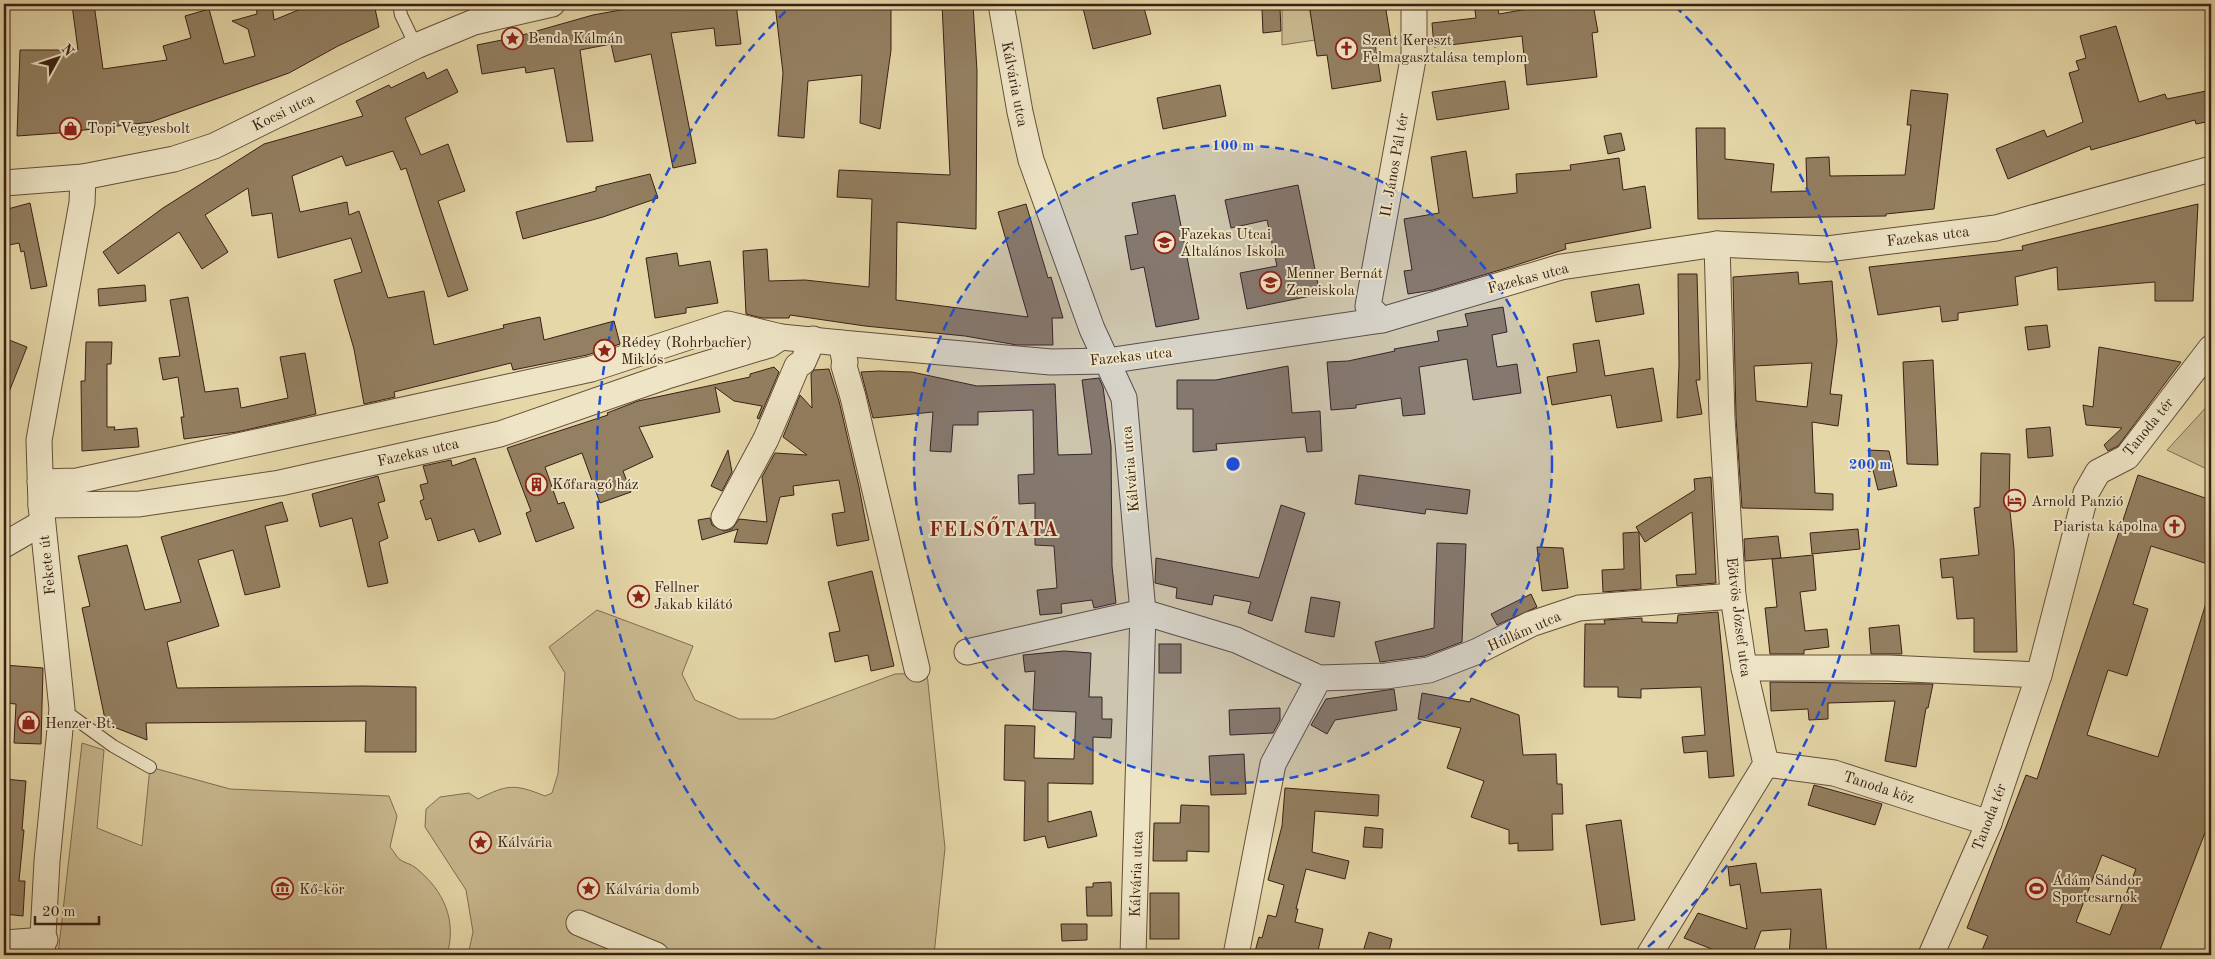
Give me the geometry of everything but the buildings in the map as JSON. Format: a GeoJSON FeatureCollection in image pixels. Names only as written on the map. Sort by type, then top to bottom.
{"type":"FeatureCollection","features":[{"type":"Feature","properties":{"kind":"street","name":"Kocsi utca"},"geometry":{"type":"LineString","coordinates":[[4,183],[83,177],[174,159],[214,146],[416,46],[474,22],[552,4]]}},
{"type":"Feature","properties":{"kind":"street","name":"Kálvária utca"},"geometry":{"type":"LineString","coordinates":[[1000,4],[1031,160],[1092,329],[1124,398],[1143,612],[1134,955]]}},
{"type":"Feature","properties":{"kind":"street","name":"II. János Pál tér"},"geometry":{"type":"LineString","coordinates":[[1382,320],[1368,306],[1414,54],[1414,4]]}},
{"type":"Feature","properties":{"kind":"street","name":"Fazekas utca"},"geometry":{"type":"LineString","coordinates":[[41,503],[77,481],[591,369],[728,324],[781,337],[841,343],[1051,362],[1106,361],[1382,320],[1561,268],[1716,244],[1827,249],[1996,228],[2211,169]]}},
{"type":"Feature","properties":{"kind":"street","name":"Fekete út"},"geometry":{"type":"LineString","coordinates":[[44,947],[47,860],[62,709],[41,503],[39,440],[82,203],[83,177]]}},
{"type":"Feature","properties":{"kind":"street","name":"Eötvös József utca"},"geometry":{"type":"LineString","coordinates":[[1716,244],[1722,418],[1733,596],[1744,668],[1766,764]]}},
{"type":"Feature","properties":{"kind":"street","name":"Fazekas utca"},"geometry":{"type":"LineString","coordinates":[[41,503],[139,504],[280,483],[490,436],[670,375],[769,345],[781,337]]}},
{"type":"Feature","properties":{"kind":"street"},"geometry":{"type":"LineString","coordinates":[[724,517],[766,439],[797,366],[803,362],[813,339]]}},
{"type":"Feature","properties":{"kind":"street"},"geometry":{"type":"LineString","coordinates":[[841,343],[845,362],[844,366],[917,669]]}},
{"type":"Feature","properties":{"kind":"street","name":"Tanoda tér"},"geometry":{"type":"LineString","coordinates":[[1932,955],[1989,823],[2039,675],[2086,493],[2098,472],[2127,457],[2211,348]]}},
{"type":"Feature","properties":{"kind":"street"},"geometry":{"type":"LineString","coordinates":[[4,545],[41,503]]}},
{"type":"Feature","properties":{"kind":"street","name":"Hullám utca"},"geometry":{"type":"LineString","coordinates":[[1143,612],[1236,640],[1319,678],[1386,676],[1429,670],[1478,651],[1531,624],[1579,608],[1733,596]]}},
{"type":"Feature","properties":{"kind":"street"},"geometry":{"type":"LineString","coordinates":[[967,652],[1143,612]]}},
{"type":"Feature","properties":{"kind":"street"},"geometry":{"type":"LineString","coordinates":[[1744,668],[1888,668],[2039,675]]}},
{"type":"Feature","properties":{"kind":"street"},"geometry":{"type":"LineString","coordinates":[[1236,955],[1273,764],[1319,678]]}},
{"type":"Feature","properties":{"kind":"street"},"geometry":{"type":"LineString","coordinates":[[1649,955],[1766,764]]}},
{"type":"Feature","properties":{"kind":"street","name":"Tanoda köz"},"geometry":{"type":"LineString","coordinates":[[1766,764],[1834,773],[1989,823]]}},
{"type":"Feature","properties":{"kind":"street"},"geometry":{"type":"LineString","coordinates":[[579,923],[656,955]]}},
{"type":"Feature","properties":{"kind":"street"},"geometry":{"type":"LineString","coordinates":[[4,943],[44,947]]}},
{"type":"Feature","properties":{"kind":"lane"},"geometry":{"type":"LineString","coordinates":[[399,4],[401,16],[416,46]]}},
{"type":"Feature","properties":{"kind":"lane"},"geometry":{"type":"LineString","coordinates":[[62,709],[114,746],[150,767]]}},
{"type":"Feature","properties":{"kind":"shaded area"},"geometry":{"type":"Polygon","coordinates":[[[1282,4],[1309,4],[1315,40],[1282,45],[1282,4]]]}},
{"type":"Feature","properties":{"kind":"shaded area"},"geometry":{"type":"Polygon","coordinates":[[[2211,402],[2211,471],[2167,450],[2211,402]]]}},
{"type":"Feature","properties":{"kind":"shaded area"},"geometry":{"type":"Polygon","coordinates":[[[597,610],[693,646],[682,674],[695,700],[739,719],[774,719],[895,674],[927,673],[945,848],[934,955],[468,955],[473,932],[466,890],[425,827],[426,809],[440,797],[469,793],[478,799],[510,787],[525,789],[545,796],[552,793],[558,774],[565,673],[549,647],[597,610]]]}},
{"type":"Feature","properties":{"kind":"shaded area"},"geometry":{"type":"Polygon","coordinates":[[[82,743],[104,750],[97,828],[142,846],[150,767],[230,789],[389,796],[397,816],[390,847],[399,859],[414,867],[426,877],[441,896],[449,918],[450,942],[447,955],[58,955],[82,743]]]}},
{"type":"Feature","properties":{"kind":"place","name":"Benda Kálmán"},"geometry":{"type":"Point","coordinates":[512,38]}},
{"type":"Feature","properties":{"kind":"place","name":"Szent Kereszt Felmagasztalása templom"},"geometry":{"type":"Point","coordinates":[1346,49]}},
{"type":"Feature","properties":{"kind":"place","name":"Topi Vegyesbolt"},"geometry":{"type":"Point","coordinates":[71,128]}},
{"type":"Feature","properties":{"kind":"place","name":"Fazekas Utcai Általános Iskola"},"geometry":{"type":"Point","coordinates":[1164,243]}},
{"type":"Feature","properties":{"kind":"place","name":"Menner Bernát Zeneiskola"},"geometry":{"type":"Point","coordinates":[1270,282]}},
{"type":"Feature","properties":{"kind":"place","name":"Rédey (Rohrbacher) Miklós"},"geometry":{"type":"Point","coordinates":[605,351]}},
{"type":"Feature","properties":{"kind":"place","name":"Kőfaragó ház"},"geometry":{"type":"Point","coordinates":[536,484]}},
{"type":"Feature","properties":{"kind":"place","name":"Arnold Panzió"},"geometry":{"type":"Point","coordinates":[2015,501]}},
{"type":"Feature","properties":{"kind":"place","name":"Piarista kápolna"},"geometry":{"type":"Point","coordinates":[2174,526]}},
{"type":"Feature","properties":{"kind":"place","name":"Fellner Jakab kilátó"},"geometry":{"type":"Point","coordinates":[638,596]}},
{"type":"Feature","properties":{"kind":"place","name":"Henzer Bt."},"geometry":{"type":"Point","coordinates":[29,723]}},
{"type":"Feature","properties":{"kind":"place","name":"Kálvária"},"geometry":{"type":"Point","coordinates":[481,842]}},
{"type":"Feature","properties":{"kind":"place","name":"Kő-kör"},"geometry":{"type":"Point","coordinates":[283,889]}},
{"type":"Feature","properties":{"kind":"place","name":"Kálvária domb"},"geometry":{"type":"Point","coordinates":[589,889]}},
{"type":"Feature","properties":{"kind":"place","name":"Ádám Sándor Sportcsarnok"},"geometry":{"type":"Point","coordinates":[2036,889]}},
{"type":"Feature","properties":{"kind":"district","name":"FELSŐTATA"},"geometry":{"type":"Point","coordinates":[994,529]}}]}
